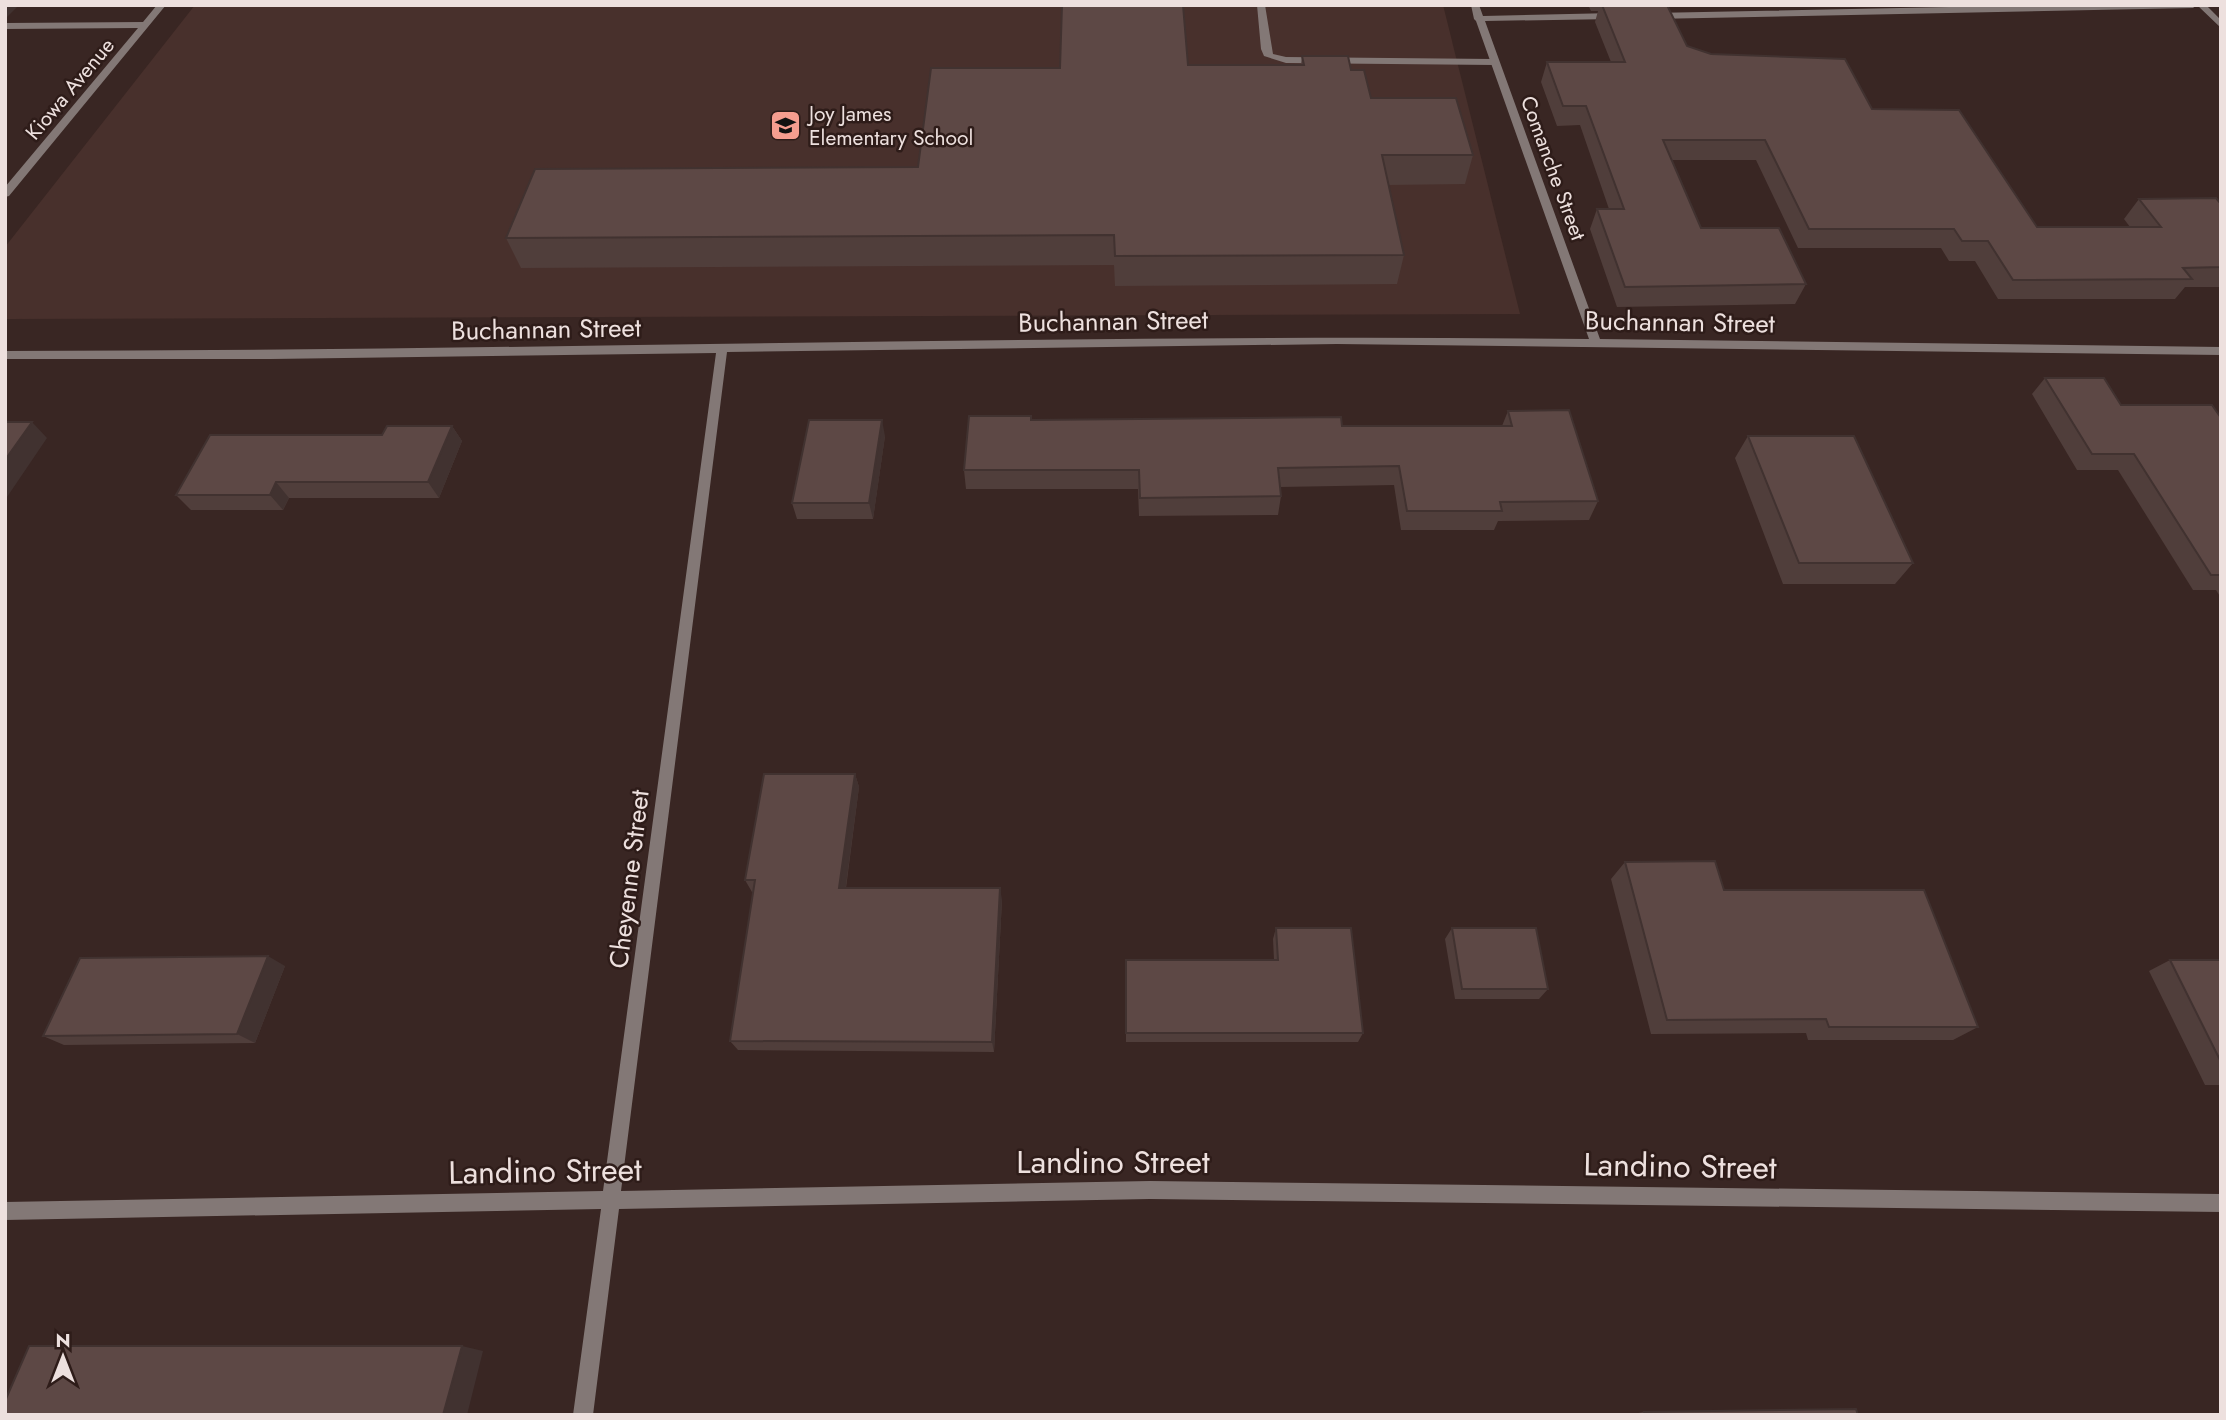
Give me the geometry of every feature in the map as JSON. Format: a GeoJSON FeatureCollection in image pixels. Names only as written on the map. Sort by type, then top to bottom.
{"type":"FeatureCollection","features":[{"type":"Feature","properties":{"kind":"street","name":"Kiowa Avenue"},"geometry":{"type":"LineString","coordinates":[[5,194],[162,5]]}},
{"type":"Feature","properties":{"kind":"street"},"geometry":{"type":"LineString","coordinates":[[1261,5],[1269,56],[1286,60],[1494,62]]}},
{"type":"Feature","properties":{"kind":"street","name":"Comanche Street"},"geometry":{"type":"LineString","coordinates":[[1475,5],[1596,344]]}},
{"type":"Feature","properties":{"kind":"street"},"geometry":{"type":"LineString","coordinates":[[1643,16],[2193,5]]}},
{"type":"Feature","properties":{"kind":"street"},"geometry":{"type":"LineString","coordinates":[[2203,5],[2221,6]]}},
{"type":"Feature","properties":{"kind":"street"},"geometry":{"type":"LineString","coordinates":[[2203,5],[2221,25]]}},
{"type":"Feature","properties":{"kind":"street"},"geometry":{"type":"LineString","coordinates":[[1478,19],[1630,16]]}},
{"type":"Feature","properties":{"kind":"street"},"geometry":{"type":"LineString","coordinates":[[5,26],[145,25]]}},
{"type":"Feature","properties":{"kind":"street","name":"Buchannan Street"},"geometry":{"type":"LineString","coordinates":[[5,355],[271,355],[1337,340],[2221,351]]}},
{"type":"Feature","properties":{"kind":"street","name":"Cheyenne Street"},"geometry":{"type":"LineString","coordinates":[[583,1415],[722,349]]}},
{"type":"Feature","properties":{"kind":"street","name":"Landino Street"},"geometry":{"type":"LineString","coordinates":[[5,1211],[1150,1190],[2221,1203]]}},
{"type":"Feature","properties":{"kind":"shaded area","name":"Joy James Elementary School"},"geometry":{"type":"Polygon","coordinates":[[[195,5],[1443,5],[1520,314],[5,319],[5,247],[195,5]]]}},
{"type":"Feature","properties":{"kind":"building"},"geometry":{"type":"Polygon","coordinates":[[[1062,5],[1183,5],[1188,65],[1304,65],[1302,56],[1348,56],[1351,70],[1364,70],[1371,98],[1456,98],[1473,155],[1382,155],[1404,255],[1115,256],[1114,235],[506,238],[535,169],[918,167],[931,68],[1060,68],[1062,5]]]}},
{"type":"Feature","properties":{"kind":"building"},"geometry":{"type":"Polygon","coordinates":[[[1602,5],[1667,5],[1687,46],[1711,54],[1845,59],[1872,109],[1959,110],[2037,227],[2161,227],[2139,199],[2216,198],[2221,204],[2221,267],[2183,268],[2192,279],[2013,280],[1988,241],[1962,241],[1954,229],[1809,229],[1765,140],[1663,140],[1701,228],[1779,228],[1806,284],[1625,287],[1597,209],[1624,209],[1586,106],[1563,106],[1547,62],[1625,62],[1602,5]]]}},
{"type":"Feature","properties":{"kind":"building"},"geometry":{"type":"Polygon","coordinates":[[[2045,378],[2104,378],[2121,405],[2212,405],[2221,418],[2221,575],[2211,575],[2134,454],[2092,454],[2045,378]]]}},
{"type":"Feature","properties":{"kind":"building"},"geometry":{"type":"Polygon","coordinates":[[[1569,410],[1598,501],[1500,502],[1502,511],[1407,511],[1399,466],[1278,468],[1281,496],[1140,498],[1139,470],[964,470],[969,416],[1031,416],[1031,420],[1341,417],[1342,426],[1512,426],[1508,411],[1569,410]]]}},
{"type":"Feature","properties":{"kind":"building"},"geometry":{"type":"Polygon","coordinates":[[[809,420],[882,420],[869,503],[792,503],[809,420]]]}},
{"type":"Feature","properties":{"kind":"building"},"geometry":{"type":"Polygon","coordinates":[[[5,422],[32,422],[5,460],[5,422]]]}},
{"type":"Feature","properties":{"kind":"building"},"geometry":{"type":"Polygon","coordinates":[[[387,426],[452,426],[428,482],[276,482],[270,495],[176,495],[210,435],[382,435],[387,426]]]}},
{"type":"Feature","properties":{"kind":"building"},"geometry":{"type":"Polygon","coordinates":[[[1748,436],[1854,436],[1913,563],[1799,563],[1748,436]]]}},
{"type":"Feature","properties":{"kind":"building"},"geometry":{"type":"Polygon","coordinates":[[[764,774],[855,774],[839,888],[1000,888],[992,1042],[730,1041],[755,880],[745,880],[764,774]]]}},
{"type":"Feature","properties":{"kind":"building"},"geometry":{"type":"Polygon","coordinates":[[[1715,861],[1724,890],[1924,890],[1978,1027],[1829,1027],[1826,1019],[1667,1020],[1625,862],[1715,861]]]}},
{"type":"Feature","properties":{"kind":"building"},"geometry":{"type":"Polygon","coordinates":[[[1276,928],[1351,928],[1363,1033],[1126,1033],[1126,960],[1278,960],[1276,928]]]}},
{"type":"Feature","properties":{"kind":"building"},"geometry":{"type":"Polygon","coordinates":[[[1452,928],[1536,928],[1548,989],[1462,989],[1452,928]]]}},
{"type":"Feature","properties":{"kind":"building"},"geometry":{"type":"Polygon","coordinates":[[[268,956],[237,1034],[43,1036],[80,958],[268,956]]]}},
{"type":"Feature","properties":{"kind":"building"},"geometry":{"type":"Polygon","coordinates":[[[2170,960],[2221,960],[2221,1062],[2170,960]]]}},
{"type":"Feature","properties":{"kind":"building"},"geometry":{"type":"Polygon","coordinates":[[[29,1346],[462,1346],[443,1415],[5,1415],[5,1401],[29,1346]]]}},
{"type":"Feature","properties":{"kind":"building"},"geometry":{"type":"Polygon","coordinates":[[[1856,1409],[1858,1415],[1645,1415],[1644,1412],[1856,1409]]]}},
{"type":"Feature","properties":{"kind":"place","name":"Joy James Elementary School"},"geometry":{"type":"Point","coordinates":[786,126]}}]}
